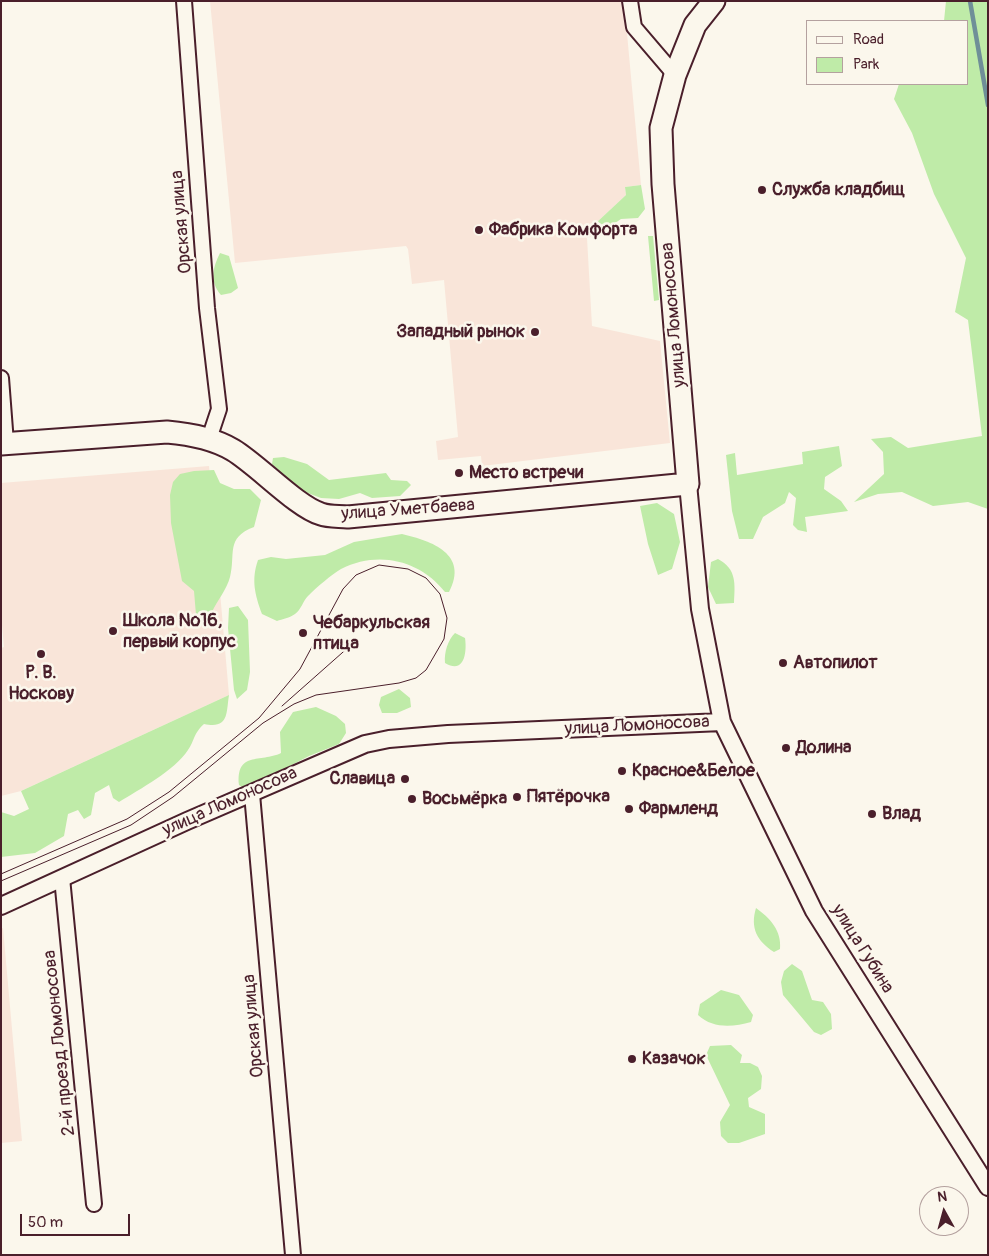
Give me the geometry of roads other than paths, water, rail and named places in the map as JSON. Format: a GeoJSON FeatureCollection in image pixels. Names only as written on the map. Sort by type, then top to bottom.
{"type":"FeatureCollection","features":[{"type":"Feature","properties":{"kind":"main road","name":"улица Ломоносова"},"geometry":{"type":"LineString","coordinates":[[688,484],[663,184],[661,128],[675,75],[695,25],[714,1]]}},
{"type":"Feature","properties":{"kind":"main road","name":"улица Уметбаева"},"geometry":{"type":"LineString","coordinates":[[4,444],[167,432],[209,439],[233,450],[298,500],[320,514],[338,516],[394,514],[688,484]]}},
{"type":"Feature","properties":{"kind":"street","name":"Орская улица"},"geometry":{"type":"LineString","coordinates":[[184,1],[207,308],[219,409],[209,439]]}},
{"type":"Feature","properties":{"kind":"street"},"geometry":{"type":"LineString","coordinates":[[630,1],[634,28],[675,75]]}},
{"type":"Feature","properties":{"kind":"street"},"geometry":{"type":"LineString","coordinates":[[1,378],[4,444]]}},
{"type":"Feature","properties":{"kind":"street","name":"улица Ломоносова"},"geometry":{"type":"LineString","coordinates":[[1,906],[186,821],[365,744],[389,739],[722,722],[700,609],[688,484]]}},
{"type":"Feature","properties":{"kind":"street","name":"улица Губина"},"geometry":{"type":"LineString","coordinates":[[722,722],[814,911],[988,1187]]}},
{"type":"Feature","properties":{"kind":"street","name":"Орская улица"},"geometry":{"type":"LineString","coordinates":[[252,794],[293,1255]]}},
{"type":"Feature","properties":{"kind":"street","name":"2-й проезд Ломоносова"},"geometry":{"type":"LineString","coordinates":[[62,878],[94,1204]]}},
{"type":"Feature","properties":{"kind":"waterway"},"geometry":{"type":"LineString","coordinates":[[970,1],[988,105]]}},
{"type":"Feature","properties":{"kind":"tram line"},"geometry":{"type":"LineString","coordinates":[[1,874],[127,819],[169,792],[259,718],[300,669],[343,589],[356,575],[379,565],[408,569],[426,578],[440,594],[447,618],[444,639],[426,670],[416,678],[399,683],[316,695],[294,704],[263,723],[173,797],[131,825],[1,881]]}},
{"type":"Feature","properties":{"kind":"tram line"},"geometry":{"type":"LineString","coordinates":[[282,706],[351,645]]}},
{"type":"Feature","properties":{"kind":"place","name":"Служба кладбищ"},"geometry":{"type":"Point","coordinates":[762,190]}},
{"type":"Feature","properties":{"kind":"place","name":"Фабрика Комфорта"},"geometry":{"type":"Point","coordinates":[479,230]}},
{"type":"Feature","properties":{"kind":"place","name":"Западный рынок"},"geometry":{"type":"Point","coordinates":[535,332]}},
{"type":"Feature","properties":{"kind":"place","name":"Место встречи"},"geometry":{"type":"Point","coordinates":[459,473]}},
{"type":"Feature","properties":{"kind":"place","name":"Школа №16, первый корпус"},"geometry":{"type":"Point","coordinates":[113,631]}},
{"type":"Feature","properties":{"kind":"place","name":"Чебаркульская птица"},"geometry":{"type":"Point","coordinates":[303,633]}},
{"type":"Feature","properties":{"kind":"place","name":"Р. В. Носкову"},"geometry":{"type":"Point","coordinates":[41,654]}},
{"type":"Feature","properties":{"kind":"place","name":"Автопилот"},"geometry":{"type":"Point","coordinates":[783,663]}},
{"type":"Feature","properties":{"kind":"place","name":"Долина"},"geometry":{"type":"Point","coordinates":[786,748]}},
{"type":"Feature","properties":{"kind":"place","name":"Красное&Белое"},"geometry":{"type":"Point","coordinates":[622,771]}},
{"type":"Feature","properties":{"kind":"place","name":"Славица"},"geometry":{"type":"Point","coordinates":[405,779]}},
{"type":"Feature","properties":{"kind":"place","name":"Пятёрочка"},"geometry":{"type":"Point","coordinates":[517,797]}},
{"type":"Feature","properties":{"kind":"place","name":"Восьмёрка"},"geometry":{"type":"Point","coordinates":[412,799]}},
{"type":"Feature","properties":{"kind":"place","name":"Фармленд"},"geometry":{"type":"Point","coordinates":[629,809]}},
{"type":"Feature","properties":{"kind":"place","name":"Влад"},"geometry":{"type":"Point","coordinates":[872,814]}},
{"type":"Feature","properties":{"kind":"place","name":"Казачок"},"geometry":{"type":"Point","coordinates":[632,1059]}}]}
